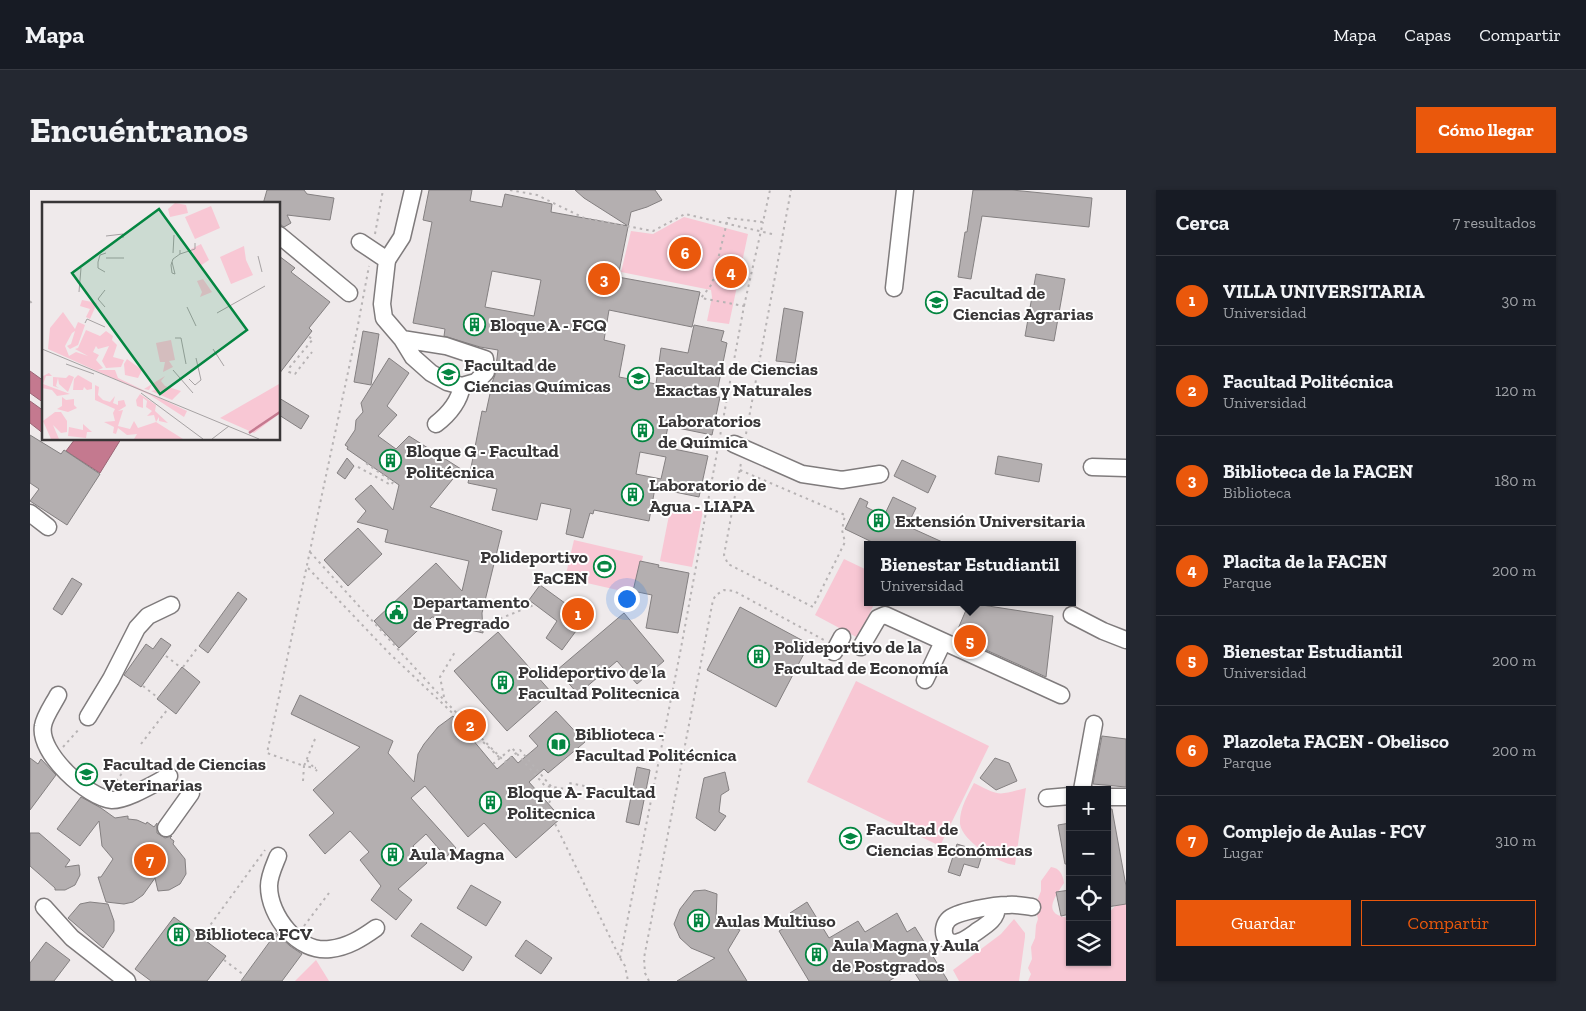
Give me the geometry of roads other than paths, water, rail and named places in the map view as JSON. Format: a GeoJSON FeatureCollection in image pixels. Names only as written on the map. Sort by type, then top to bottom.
{"type":"FeatureCollection","features":[{"type":"Feature","properties":{"kind":"lane"},"geometry":{"type":"LineString","coordinates":[[402,339],[446,346],[485,359],[486,372],[476,382],[462,386],[447,382],[431,373],[413,357],[402,339],[384,318],[382,304],[387,260],[402,237],[413,190]]}},
{"type":"Feature","properties":{"kind":"lane"},"geometry":{"type":"LineString","coordinates":[[894,288],[905,190]]}},
{"type":"Feature","properties":{"kind":"lane"},"geometry":{"type":"LineString","coordinates":[[280,236],[349,293]]}},
{"type":"Feature","properties":{"kind":"lane"},"geometry":{"type":"LineString","coordinates":[[366,247],[387,260]]}},
{"type":"Feature","properties":{"kind":"lane"},"geometry":{"type":"LineString","coordinates":[[436,424],[446,417],[460,398],[462,386]]}},
{"type":"Feature","properties":{"kind":"lane"},"geometry":{"type":"LineString","coordinates":[[738,446],[802,474],[842,480],[880,474]]}},
{"type":"Feature","properties":{"kind":"lane"},"geometry":{"type":"LineString","coordinates":[[1092,467],[1126,468]]}},
{"type":"Feature","properties":{"kind":"lane"},"geometry":{"type":"LineString","coordinates":[[30,513],[48,527]]}},
{"type":"Feature","properties":{"kind":"lane"},"geometry":{"type":"LineString","coordinates":[[84,722],[111,679],[137,628],[148,616],[171,605]]}},
{"type":"Feature","properties":{"kind":"lane"},"geometry":{"type":"LineString","coordinates":[[860,647],[878,618],[885,615],[1061,695]]}},
{"type":"Feature","properties":{"kind":"lane"},"geometry":{"type":"LineString","coordinates":[[1072,615],[1126,640]]}},
{"type":"Feature","properties":{"kind":"lane"},"geometry":{"type":"LineString","coordinates":[[925,680],[943,642]]}},
{"type":"Feature","properties":{"kind":"lane"},"geometry":{"type":"LineString","coordinates":[[58,695],[43,726],[44,737],[53,758],[64,771],[103,798],[113,800],[169,776]]}},
{"type":"Feature","properties":{"kind":"lane"},"geometry":{"type":"LineString","coordinates":[[1083,786],[1094,724]]}},
{"type":"Feature","properties":{"kind":"lane"},"geometry":{"type":"LineString","coordinates":[[166,828],[191,793]]}},
{"type":"Feature","properties":{"kind":"lane"},"geometry":{"type":"LineString","coordinates":[[1047,798],[1066,796]]}},
{"type":"Feature","properties":{"kind":"lane"},"geometry":{"type":"LineString","coordinates":[[1111,797],[1126,798]]}},
{"type":"Feature","properties":{"kind":"lane"},"geometry":{"type":"LineString","coordinates":[[272,852],[269,885],[272,906],[276,916],[295,938],[314,948],[328,950],[359,940],[376,928]]}},
{"type":"Feature","properties":{"kind":"lane"},"geometry":{"type":"LineString","coordinates":[[997,907],[1008,905],[1032,906]]}},
{"type":"Feature","properties":{"kind":"lane"},"geometry":{"type":"LineString","coordinates":[[44,907],[72,938],[126,981]]}},
{"type":"Feature","properties":{"kind":"place","name":"Plazoleta FACEN - Obelisco"},"geometry":{"type":"Point","coordinates":[685,253]}},
{"type":"Feature","properties":{"kind":"place","name":"Placita de la FACEN"},"geometry":{"type":"Point","coordinates":[731,272]}},
{"type":"Feature","properties":{"kind":"place","name":"Biblioteca de la FACEN"},"geometry":{"type":"Point","coordinates":[604,279]}},
{"type":"Feature","properties":{"kind":"place","name":"Facultad de Ciencias Agrarias"},"geometry":{"type":"Point","coordinates":[937,303]}},
{"type":"Feature","properties":{"kind":"place","name":"Bloque A - FCQ"},"geometry":{"type":"Point","coordinates":[474,325]}},
{"type":"Feature","properties":{"kind":"place","name":"Facultad de Ciencias Químicas"},"geometry":{"type":"Point","coordinates":[448,375]}},
{"type":"Feature","properties":{"kind":"place","name":"Facultad de Ciencias Exactas y Naturales"},"geometry":{"type":"Point","coordinates":[639,379]}},
{"type":"Feature","properties":{"kind":"place","name":"Laboratorios de Química"},"geometry":{"type":"Point","coordinates":[642,431]}},
{"type":"Feature","properties":{"kind":"place","name":"Bloque G - Facultad Politécnica"},"geometry":{"type":"Point","coordinates":[390,461]}},
{"type":"Feature","properties":{"kind":"place","name":"Laboratorio de Agua - LIAPA"},"geometry":{"type":"Point","coordinates":[633,495]}},
{"type":"Feature","properties":{"kind":"place","name":"Extensión Universitaria"},"geometry":{"type":"Point","coordinates":[879,521]}},
{"type":"Feature","properties":{"kind":"place","name":"Polideportivo FaCEN"},"geometry":{"type":"Point","coordinates":[604,567]}},
{"type":"Feature","properties":{"kind":"place","name":"Departamento de Pregrado"},"geometry":{"type":"Point","coordinates":[397,612]}},
{"type":"Feature","properties":{"kind":"place","name":"VILLA UNIVERSITARIA"},"geometry":{"type":"Point","coordinates":[578,614]}},
{"type":"Feature","properties":{"kind":"place","name":"Bienestar Estudiantil"},"geometry":{"type":"Point","coordinates":[970,641]}},
{"type":"Feature","properties":{"kind":"place","name":"Polideportivo de la Facultad de Economía"},"geometry":{"type":"Point","coordinates":[758,657]}},
{"type":"Feature","properties":{"kind":"place","name":"Polideportivo de la Facultad Politecnica"},"geometry":{"type":"Point","coordinates":[502,682]}},
{"type":"Feature","properties":{"kind":"place","name":"Facultad Politécnica"},"geometry":{"type":"Point","coordinates":[470,725]}},
{"type":"Feature","properties":{"kind":"place","name":"Biblioteca - Facultad Politécnica"},"geometry":{"type":"Point","coordinates":[559,744]}},
{"type":"Feature","properties":{"kind":"place","name":"Facultad de Ciencias Veterinarias"},"geometry":{"type":"Point","coordinates":[87,774]}},
{"type":"Feature","properties":{"kind":"place","name":"Bloque A- Facultad Politecnica"},"geometry":{"type":"Point","coordinates":[491,802]}},
{"type":"Feature","properties":{"kind":"place","name":"Facultad de Ciencias Económicas"},"geometry":{"type":"Point","coordinates":[850,839]}},
{"type":"Feature","properties":{"kind":"place","name":"Aula Magna"},"geometry":{"type":"Point","coordinates":[393,854]}},
{"type":"Feature","properties":{"kind":"place","name":"Complejo de Aulas - FCV"},"geometry":{"type":"Point","coordinates":[150,860]}},
{"type":"Feature","properties":{"kind":"place","name":"Aulas Multiuso"},"geometry":{"type":"Point","coordinates":[699,921]}},
{"type":"Feature","properties":{"kind":"place","name":"Biblioteca FCV"},"geometry":{"type":"Point","coordinates":[179,934]}},
{"type":"Feature","properties":{"kind":"place","name":"Aula Magna y Aula de Postgrados"},"geometry":{"type":"Point","coordinates":[816,955]}}]}
